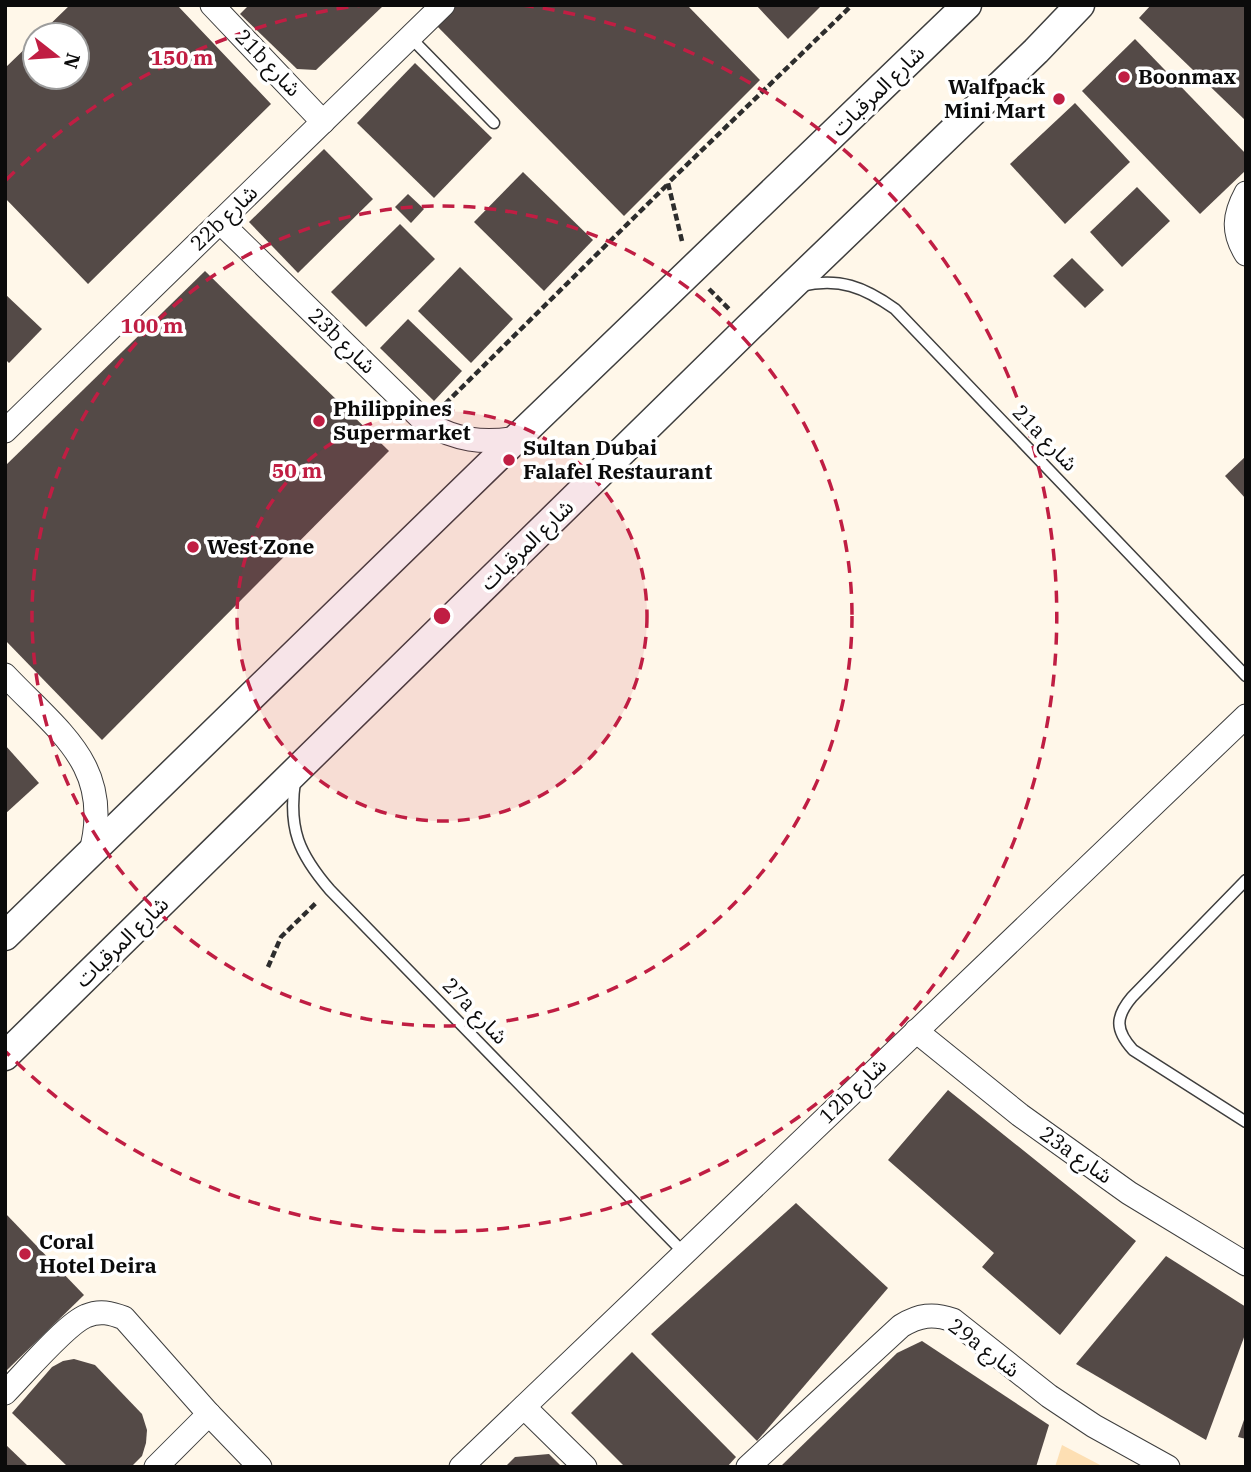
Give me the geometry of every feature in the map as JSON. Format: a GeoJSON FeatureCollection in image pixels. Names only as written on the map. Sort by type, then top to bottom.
{"type":"FeatureCollection","features":[{"type":"Feature","properties":{"kind":"street","name":"21b شارع"},"geometry":{"type":"LineString","coordinates":[[212,5],[323,122]]}},
{"type":"Feature","properties":{"kind":"street","name":"22b شارع"},"geometry":{"type":"LineString","coordinates":[[9,419],[220,222],[443,5]]}},
{"type":"Feature","properties":{"kind":"street","name":"شارع المرقبات"},"geometry":{"type":"LineString","coordinates":[[5,936],[967,5]]}},
{"type":"Feature","properties":{"kind":"street"},"geometry":{"type":"LineString","coordinates":[[1036,51],[1069,5]]}},
{"type":"Feature","properties":{"kind":"street","name":"شارع المرقبات"},"geometry":{"type":"LineString","coordinates":[[5,1056],[748,328],[1036,51],[1080,5]]}},
{"type":"Feature","properties":{"kind":"street"},"geometry":{"type":"LineString","coordinates":[[1246,193],[1236,210],[1235,231],[1246,254]]}},
{"type":"Feature","properties":{"kind":"street","name":"23b شارع"},"geometry":{"type":"LineString","coordinates":[[220,222],[426,423],[447,435],[470,441],[494,442],[517,438]]}},
{"type":"Feature","properties":{"kind":"street"},"geometry":{"type":"LineString","coordinates":[[5,675],[74,748],[87,767],[95,788],[98,810],[90,855]]}},
{"type":"Feature","properties":{"kind":"street","name":"12b شارع"},"geometry":{"type":"LineString","coordinates":[[461,1467],[1246,716]]}},
{"type":"Feature","properties":{"kind":"street","name":"23a شارع"},"geometry":{"type":"LineString","coordinates":[[916,1031],[1020,1115],[1096,1170],[1246,1264]]}},
{"type":"Feature","properties":{"kind":"street"},"geometry":{"type":"LineString","coordinates":[[5,1394],[76,1321],[100,1312],[113,1313],[124,1318],[260,1467]]}},
{"type":"Feature","properties":{"kind":"street","name":"29a شارع"},"geometry":{"type":"LineString","coordinates":[[748,1467],[901,1326],[926,1315],[940,1315],[953,1320],[1049,1396],[1094,1426],[1168,1467]]}},
{"type":"Feature","properties":{"kind":"street"},"geometry":{"type":"LineString","coordinates":[[524,1407],[585,1467]]}},
{"type":"Feature","properties":{"kind":"street"},"geometry":{"type":"LineString","coordinates":[[156,1467],[209,1414]]}},
{"type":"Feature","properties":{"kind":"lane"},"geometry":{"type":"LineString","coordinates":[[410,37],[494,123]]}},
{"type":"Feature","properties":{"kind":"lane","name":"21a شارع"},"geometry":{"type":"LineString","coordinates":[[788,290],[816,283],[845,283],[872,292],[895,309],[1246,676]]}},
{"type":"Feature","properties":{"kind":"lane","name":"27a شارع"},"geometry":{"type":"LineString","coordinates":[[297,771],[292,803],[296,835],[309,865],[330,890],[684,1253]]}},
{"type":"Feature","properties":{"kind":"lane"},"geometry":{"type":"LineString","coordinates":[[1246,880],[1122,1008],[1118,1024],[1122,1039],[1133,1050],[1246,1122]]}},
{"type":"Feature","properties":{"kind":"path"},"geometry":{"type":"LineString","coordinates":[[426,423],[852,5]]}},
{"type":"Feature","properties":{"kind":"path"},"geometry":{"type":"LineString","coordinates":[[668,183],[690,271],[748,328]]}},
{"type":"Feature","properties":{"kind":"path"},"geometry":{"type":"LineString","coordinates":[[268,967],[281,937],[330,890]]}},
{"type":"Feature","properties":{"kind":"sand"},"geometry":{"type":"Polygon","coordinates":[[[1062,1445],[1104,1467],[1055,1467],[1062,1445]]]}},
{"type":"Feature","properties":{"kind":"building"},"geometry":{"type":"Polygon","coordinates":[[[70,5],[177,5],[271,104],[88,284],[5,198],[5,68],[21,53],[21,91],[91,91],[91,21],[53,21],[70,5]]]}},
{"type":"Feature","properties":{"kind":"building"},"geometry":{"type":"Polygon","coordinates":[[[249,5],[384,5],[316,70],[297,69],[240,14],[249,5]]]}},
{"type":"Feature","properties":{"kind":"building"},"geometry":{"type":"Polygon","coordinates":[[[454,5],[687,5],[760,80],[624,216],[435,24],[454,5]]]}},
{"type":"Feature","properties":{"kind":"building"},"geometry":{"type":"Polygon","coordinates":[[[756,5],[822,5],[788,39],[756,5]]]}},
{"type":"Feature","properties":{"kind":"building"},"geometry":{"type":"Polygon","coordinates":[[[1151,5],[1246,5],[1246,121],[1139,18],[1151,5]]]}},
{"type":"Feature","properties":{"kind":"building"},"geometry":{"type":"Polygon","coordinates":[[[1135,39],[1246,154],[1246,170],[1200,214],[1082,91],[1135,39]]]}},
{"type":"Feature","properties":{"kind":"building"},"geometry":{"type":"Polygon","coordinates":[[[415,63],[492,138],[434,198],[357,123],[415,63]]]}},
{"type":"Feature","properties":{"kind":"building"},"geometry":{"type":"Polygon","coordinates":[[[1075,103],[1130,162],[1065,224],[1010,164],[1075,103]]]}},
{"type":"Feature","properties":{"kind":"building"},"geometry":{"type":"Polygon","coordinates":[[[324,149],[373,199],[298,273],[249,222],[324,149]]]}},
{"type":"Feature","properties":{"kind":"building"},"geometry":{"type":"Polygon","coordinates":[[[523,172],[593,240],[544,291],[474,222],[523,172]]]}},
{"type":"Feature","properties":{"kind":"building"},"geometry":{"type":"Polygon","coordinates":[[[1137,187],[1170,221],[1122,267],[1090,232],[1137,187]]]}},
{"type":"Feature","properties":{"kind":"building"},"geometry":{"type":"Polygon","coordinates":[[[408,194],[424,209],[411,223],[395,207],[408,194]]]}},
{"type":"Feature","properties":{"kind":"building"},"geometry":{"type":"Polygon","coordinates":[[[400,224],[435,259],[366,327],[331,292],[400,224]]]}},
{"type":"Feature","properties":{"kind":"building"},"geometry":{"type":"Polygon","coordinates":[[[1072,258],[1104,290],[1085,308],[1053,276],[1072,258]]]}},
{"type":"Feature","properties":{"kind":"building"},"geometry":{"type":"Polygon","coordinates":[[[460,267],[513,319],[471,363],[418,311],[460,267]]]}},
{"type":"Feature","properties":{"kind":"building"},"geometry":{"type":"Polygon","coordinates":[[[205,271],[389,451],[102,740],[5,640],[5,466],[205,271]]]}},
{"type":"Feature","properties":{"kind":"building"},"geometry":{"type":"Polygon","coordinates":[[[5,294],[42,329],[9,363],[5,359],[5,294]]]}},
{"type":"Feature","properties":{"kind":"building"},"geometry":{"type":"Polygon","coordinates":[[[408,319],[462,371],[434,401],[380,348],[408,319]]]}},
{"type":"Feature","properties":{"kind":"building"},"geometry":{"type":"Polygon","coordinates":[[[1246,456],[1246,499],[1225,476],[1246,456]]]}},
{"type":"Feature","properties":{"kind":"building"},"geometry":{"type":"Polygon","coordinates":[[[5,745],[39,783],[5,814],[5,745]]]}},
{"type":"Feature","properties":{"kind":"building"},"geometry":{"type":"Polygon","coordinates":[[[948,1090],[1136,1241],[1060,1335],[982,1267],[994,1253],[888,1160],[948,1090]]]}},
{"type":"Feature","properties":{"kind":"building"},"geometry":{"type":"Polygon","coordinates":[[[796,1203],[888,1288],[757,1441],[651,1334],[796,1203]]]}},
{"type":"Feature","properties":{"kind":"building","name":"Coral Hotel Deira"},"geometry":{"type":"Polygon","coordinates":[[[5,1213],[84,1295],[5,1372],[5,1213]]]}},
{"type":"Feature","properties":{"kind":"building"},"geometry":{"type":"Polygon","coordinates":[[[1166,1256],[1246,1307],[1246,1332],[1206,1440],[1076,1364],[1166,1256]]]}},
{"type":"Feature","properties":{"kind":"building"},"geometry":{"type":"Polygon","coordinates":[[[922,1341],[1049,1425],[1036,1467],[780,1467],[897,1353],[922,1341]]]}},
{"type":"Feature","properties":{"kind":"building"},"geometry":{"type":"Polygon","coordinates":[[[632,1352],[736,1457],[727,1467],[625,1467],[571,1413],[632,1352]]]}},
{"type":"Feature","properties":{"kind":"building"},"geometry":{"type":"Polygon","coordinates":[[[74,1359],[95,1365],[142,1414],[147,1430],[146,1443],[142,1456],[131,1467],[68,1467],[12,1413],[52,1367],[74,1359]]]}},
{"type":"Feature","properties":{"kind":"building"},"geometry":{"type":"Polygon","coordinates":[[[1246,1417],[1246,1439],[1238,1437],[1246,1417]]]}},
{"type":"Feature","properties":{"kind":"building"},"geometry":{"type":"Polygon","coordinates":[[[5,1444],[29,1467],[5,1467],[5,1444]]]}},
{"type":"Feature","properties":{"kind":"building"},"geometry":{"type":"Polygon","coordinates":[[[549,1454],[562,1467],[505,1467],[515,1457],[549,1454]]]}},
{"type":"Feature","properties":{"kind":"place","name":"Boonmax"},"geometry":{"type":"Point","coordinates":[1124,77]}},
{"type":"Feature","properties":{"kind":"place","name":"Walfpack Mini Mart"},"geometry":{"type":"Point","coordinates":[1059,99]}},
{"type":"Feature","properties":{"kind":"place","name":"Philippines Supermarket"},"geometry":{"type":"Point","coordinates":[319,421]}},
{"type":"Feature","properties":{"kind":"place","name":"Sultan Dubai Falafel Restaurant"},"geometry":{"type":"Point","coordinates":[509,460]}},
{"type":"Feature","properties":{"kind":"place","name":"West Zone"},"geometry":{"type":"Point","coordinates":[193,547]}},
{"type":"Feature","properties":{"kind":"place","name":"Coral Hotel Deira"},"geometry":{"type":"Point","coordinates":[25,1254]}}]}
